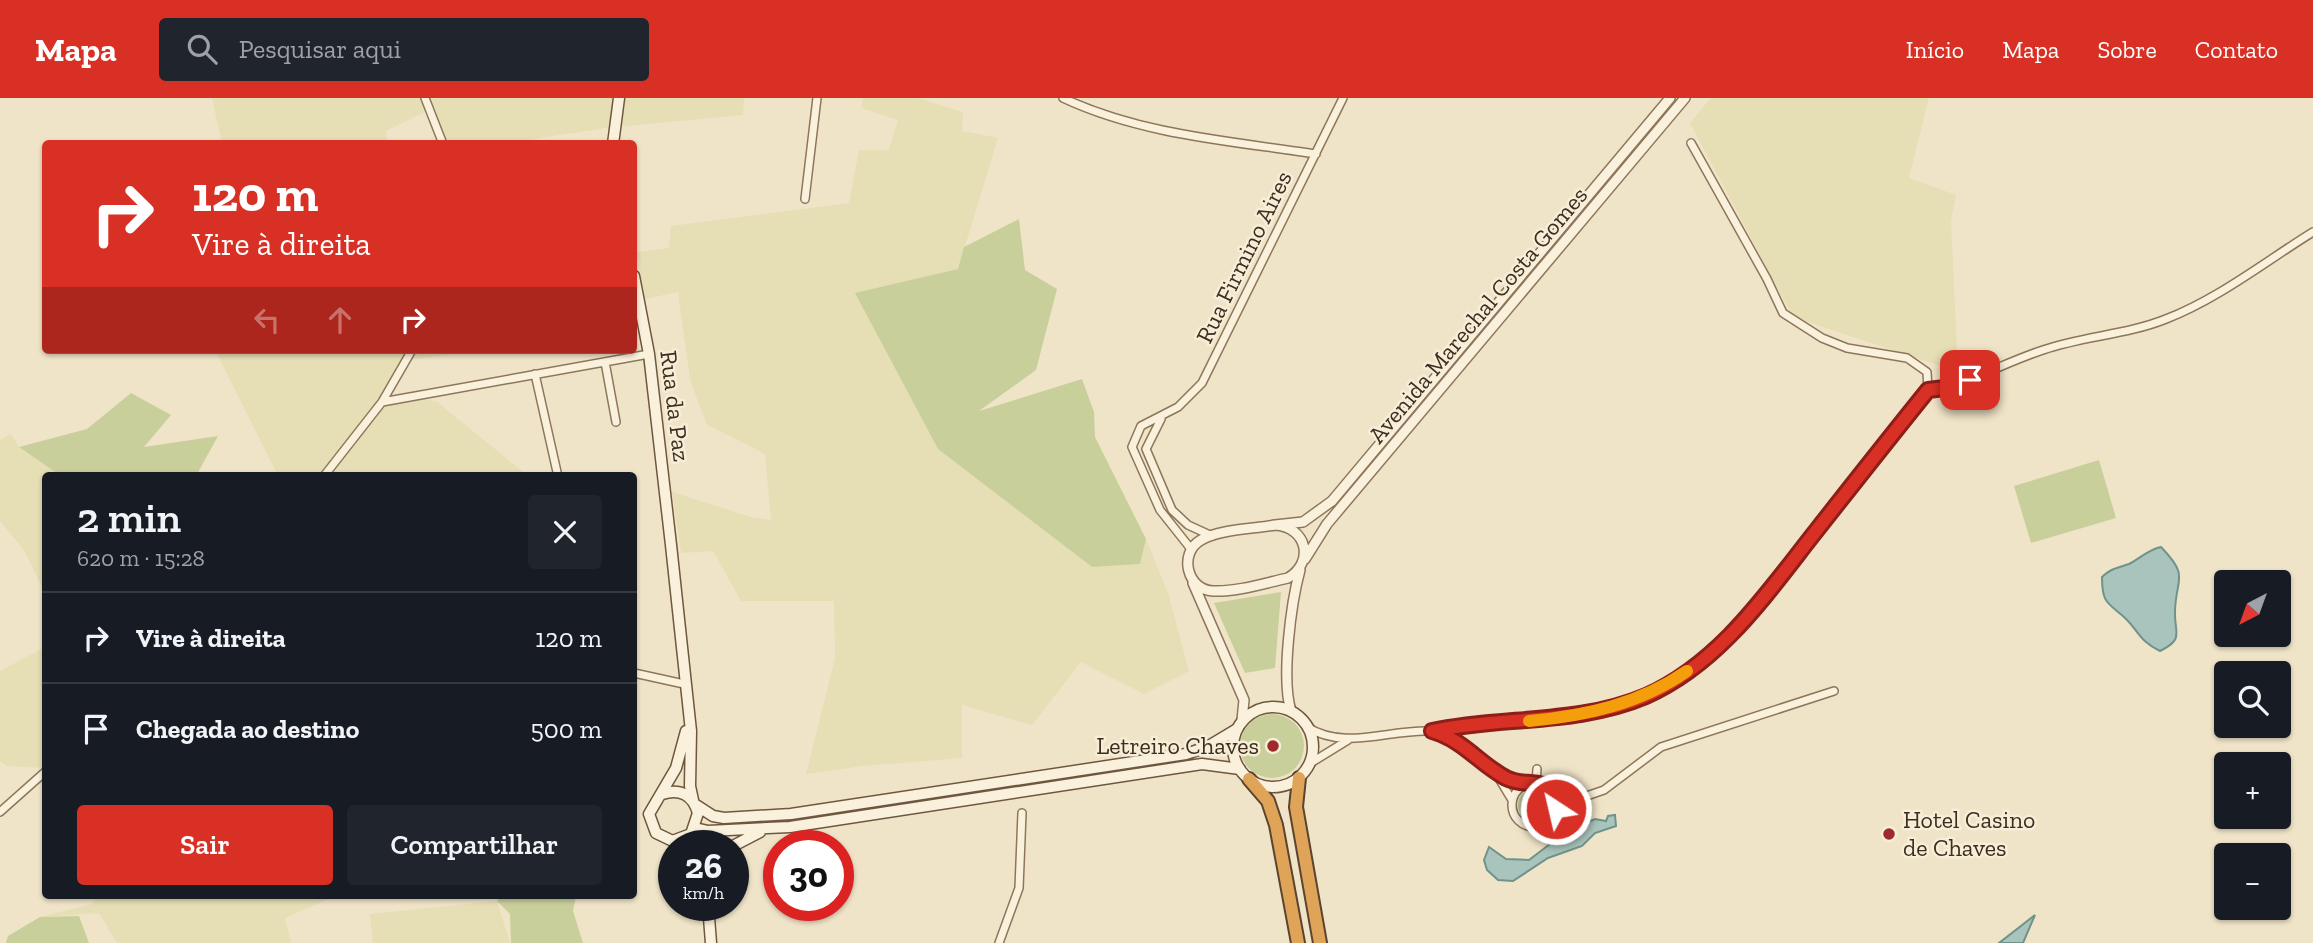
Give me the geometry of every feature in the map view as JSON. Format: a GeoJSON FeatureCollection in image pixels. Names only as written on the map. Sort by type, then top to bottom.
{"type":"FeatureCollection","features":[{"type":"Feature","properties":{"kind":"highway"},"geometry":{"type":"LineString","coordinates":[[1244,774],[1268,801],[1276,825],[1298,943]]}},
{"type":"Feature","properties":{"kind":"highway"},"geometry":{"type":"LineString","coordinates":[[1298,778],[1296,807],[1320,943]]}},
{"type":"Feature","properties":{"kind":"main road"},"geometry":{"type":"LineString","coordinates":[[614,140],[619,98]]}},
{"type":"Feature","properties":{"kind":"main road","name":"Rua da Paz"},"geometry":{"type":"LineString","coordinates":[[637,291],[649,354],[687,709]]}},
{"type":"Feature","properties":{"kind":"main road"},"geometry":{"type":"LineString","coordinates":[[662,794],[679,792],[713,816],[724,818],[791,814],[1186,754],[1207,747],[1262,708],[1272,706],[1291,711],[1307,727],[1313,747],[1309,764],[1298,778],[1285,785],[1270,787],[1244,774],[1202,764],[773,828],[730,830]]}},
{"type":"Feature","properties":{"kind":"main road"},"geometry":{"type":"LineString","coordinates":[[658,832],[650,821],[651,807],[662,794],[682,753],[687,709]]}},
{"type":"Feature","properties":{"kind":"main road"},"geometry":{"type":"LineString","coordinates":[[687,709],[694,803],[693,830]]}},
{"type":"Feature","properties":{"kind":"main road"},"geometry":{"type":"LineString","coordinates":[[1239,725],[1234,754],[1244,774]]}},
{"type":"Feature","properties":{"kind":"main road"},"geometry":{"type":"LineString","coordinates":[[749,835],[773,828]]}},
{"type":"Feature","properties":{"kind":"main road"},"geometry":{"type":"LineString","coordinates":[[709,921],[711,943]]}},
{"type":"Feature","properties":{"kind":"street"},"geometry":{"type":"LineString","coordinates":[[425,98],[441,140]]}},
{"type":"Feature","properties":{"kind":"street"},"geometry":{"type":"LineString","coordinates":[[805,199],[817,98]]}},
{"type":"Feature","properties":{"kind":"street"},"geometry":{"type":"LineString","coordinates":[[1063,98],[1119,121],[1189,135],[1316,154]]}},
{"type":"Feature","properties":{"kind":"street","name":"Rua Firmino Aires"},"geometry":{"type":"LineString","coordinates":[[1191,549],[1160,510],[1132,447],[1132,440],[1141,426],[1178,407],[1202,383],[1343,98]]}},
{"type":"Feature","properties":{"kind":"street","name":"Avenida Marechal Costa Gomes"},"geometry":{"type":"LineString","coordinates":[[1212,536],[1303,522],[1332,501],[1670,98]]}},
{"type":"Feature","properties":{"kind":"street","name":"Avenida Marechal Costa Gomes"},"geometry":{"type":"LineString","coordinates":[[1303,564],[1328,524],[1685,98]]}},
{"type":"Feature","properties":{"kind":"street"},"geometry":{"type":"LineString","coordinates":[[1307,727],[1330,738],[1432,731],[1455,726],[1562,718],[1645,696],[1685,673],[1729,637],[1928,390],[1927,372],[1907,358],[1847,348],[1822,338],[1783,313],[1691,143]]}},
{"type":"Feature","properties":{"kind":"street"},"geometry":{"type":"LineString","coordinates":[[1928,390],[1953,387],[2053,346],[2123,332],[2168,319],[2313,232]]}},
{"type":"Feature","properties":{"kind":"street"},"geometry":{"type":"LineString","coordinates":[[327,472],[382,402],[410,354]]}},
{"type":"Feature","properties":{"kind":"street"},"geometry":{"type":"LineString","coordinates":[[382,402],[649,354]]}},
{"type":"Feature","properties":{"kind":"street"},"geometry":{"type":"LineString","coordinates":[[605,362],[617,422]]}},
{"type":"Feature","properties":{"kind":"street"},"geometry":{"type":"LineString","coordinates":[[535,374],[556,472]]}},
{"type":"Feature","properties":{"kind":"street"},"geometry":{"type":"LineString","coordinates":[[1161,418],[1146,449],[1158,481],[1178,518],[1196,530],[1212,536]]}},
{"type":"Feature","properties":{"kind":"street"},"geometry":{"type":"LineString","coordinates":[[1275,525],[1284,526],[1297,533],[1305,550],[1295,587],[1290,632],[1286,689],[1291,711]]}},
{"type":"Feature","properties":{"kind":"street"},"geometry":{"type":"LineString","coordinates":[[1212,536],[1203,538],[1191,549],[1187,565],[1244,700],[1239,725]]}},
{"type":"Feature","properties":{"kind":"street"},"geometry":{"type":"LineString","coordinates":[[1191,578],[1198,586],[1214,592],[1288,578],[1303,564]]}},
{"type":"Feature","properties":{"kind":"street"},"geometry":{"type":"LineString","coordinates":[[637,674],[684,684]]}},
{"type":"Feature","properties":{"kind":"street"},"geometry":{"type":"LineString","coordinates":[[1492,769],[1512,800],[1513,815],[1528,827],[1542,826],[1575,800],[1604,790],[1661,747],[1835,691]]}},
{"type":"Feature","properties":{"kind":"street"},"geometry":{"type":"LineString","coordinates":[[1432,731],[1465,745],[1492,769],[1524,785],[1536,783],[1575,800]]}},
{"type":"Feature","properties":{"kind":"street"},"geometry":{"type":"LineString","coordinates":[[1309,764],[1333,746],[1352,738]]}},
{"type":"Feature","properties":{"kind":"street"},"geometry":{"type":"LineString","coordinates":[[1536,783],[1537,769]]}},
{"type":"Feature","properties":{"kind":"street"},"geometry":{"type":"LineString","coordinates":[[0,812],[42,775]]}},
{"type":"Feature","properties":{"kind":"street"},"geometry":{"type":"LineString","coordinates":[[1512,800],[1524,785]]}},
{"type":"Feature","properties":{"kind":"street"},"geometry":{"type":"LineString","coordinates":[[1550,790],[1556,801],[1554,816]]}},
{"type":"Feature","properties":{"kind":"street"},"geometry":{"type":"LineString","coordinates":[[999,943],[1019,888],[1022,813]]}},
{"type":"Feature","properties":{"kind":"shaded area"},"geometry":{"type":"Polygon","coordinates":[[[212,98],[744,98],[743,115],[606,128],[527,140],[447,140],[429,110],[386,131],[388,140],[221,140],[212,98]]]}},
{"type":"Feature","properties":{"kind":"shaded area"},"geometry":{"type":"Polygon","coordinates":[[[863,98],[918,98],[963,112],[962,131],[998,138],[958,269],[856,294],[938,449],[1092,567],[1140,564],[1146,539],[1168,593],[1189,671],[1144,694],[1081,662],[1032,725],[962,705],[962,758],[863,766],[806,774],[835,658],[834,601],[741,601],[713,551],[681,553],[672,492],[751,517],[771,520],[765,454],[707,425],[690,380],[678,292],[645,299],[637,252],[669,248],[671,226],[849,203],[859,150],[889,150],[898,120],[861,108],[863,98]]]}},
{"type":"Feature","properties":{"kind":"shaded area"},"geometry":{"type":"Polygon","coordinates":[[[1711,98],[1929,98],[1909,178],[1956,195],[1951,221],[1958,372],[1793,317],[1690,123],[1711,98]]]}},
{"type":"Feature","properties":{"kind":"shaded area"},"geometry":{"type":"Polygon","coordinates":[[[217,354],[451,354],[411,360],[389,395],[436,401],[523,472],[276,472],[217,354]]]}},
{"type":"Feature","properties":{"kind":"shaded area"},"geometry":{"type":"Polygon","coordinates":[[[11,434],[19,447],[55,472],[42,472],[42,587],[23,549],[0,521],[0,440],[11,434]]]}},
{"type":"Feature","properties":{"kind":"shaded area"},"geometry":{"type":"Polygon","coordinates":[[[42,649],[42,768],[6,766],[0,761],[0,671],[42,649]]]}},
{"type":"Feature","properties":{"kind":"shaded area"},"geometry":{"type":"Polygon","coordinates":[[[94,899],[328,899],[285,918],[291,943],[117,943],[99,913],[40,917],[92,904],[94,899]]]}},
{"type":"Feature","properties":{"kind":"shaded area"},"geometry":{"type":"Polygon","coordinates":[[[497,901],[510,943],[373,943],[370,914],[497,901]]]}},
{"type":"Feature","properties":{"kind":"green space"},"geometry":{"type":"Polygon","coordinates":[[[1019,219],[1025,270],[1057,289],[1036,370],[979,411],[1082,379],[1094,412],[1095,437],[1146,539],[1140,564],[1092,567],[938,449],[855,293],[958,269],[964,247],[1019,219]]]}},
{"type":"Feature","properties":{"kind":"green space"},"geometry":{"type":"Polygon","coordinates":[[[131,393],[171,415],[144,447],[218,436],[198,472],[55,472],[19,447],[87,429],[131,393]]]}},
{"type":"Feature","properties":{"kind":"green space"},"geometry":{"type":"Polygon","coordinates":[[[2099,460],[2116,518],[2031,543],[2014,486],[2099,460]]]}},
{"type":"Feature","properties":{"kind":"green space"},"geometry":{"type":"Polygon","coordinates":[[[1281,592],[1275,668],[1245,673],[1214,603],[1281,592]]]}},
{"type":"Feature","properties":{"kind":"green space"},"geometry":{"type":"Polygon","coordinates":[[[1272,714],[1284,716],[1295,723],[1302,734],[1302,758],[1295,769],[1284,776],[1272,778],[1260,776],[1249,769],[1242,758],[1240,746],[1242,734],[1249,723],[1260,716],[1272,714]]]}},
{"type":"Feature","properties":{"kind":"green space"},"geometry":{"type":"Polygon","coordinates":[[[1534,789],[1545,794],[1550,805],[1545,816],[1534,821],[1523,816],[1518,805],[1523,794],[1534,789]]]}},
{"type":"Feature","properties":{"kind":"green space"},"geometry":{"type":"Polygon","coordinates":[[[575,899],[573,911],[583,943],[511,943],[510,914],[497,901],[575,899]]]}},
{"type":"Feature","properties":{"kind":"green space"},"geometry":{"type":"Polygon","coordinates":[[[79,916],[89,943],[6,943],[8,936],[40,917],[79,916]]]}},
{"type":"Feature","properties":{"kind":"water"},"geometry":{"type":"Polygon","coordinates":[[[2161,547],[2176,565],[2179,578],[2175,639],[2160,651],[2143,640],[2129,622],[2110,605],[2103,592],[2102,577],[2161,547]]]}},
{"type":"Feature","properties":{"kind":"water"},"geometry":{"type":"Polygon","coordinates":[[[1615,815],[1616,826],[1595,833],[1582,846],[1548,858],[1513,881],[1498,880],[1487,870],[1484,860],[1489,847],[1506,859],[1529,860],[1567,831],[1595,819],[1606,821],[1608,816],[1615,815]]]}},
{"type":"Feature","properties":{"kind":"water"},"geometry":{"type":"Polygon","coordinates":[[[2035,915],[2023,943],[1999,943],[2035,915]]]}},
{"type":"Feature","properties":{"kind":"slow traffic"},"geometry":{"type":"LineString","coordinates":[[1529,721],[1562,718],[1604,709],[1645,696],[1687,671]]}},
{"type":"Feature","properties":{"kind":"place","name":"Letreiro Chaves"},"geometry":{"type":"Point","coordinates":[1273,746]}},
{"type":"Feature","properties":{"kind":"place","name":"Hotel Casino de Chaves"},"geometry":{"type":"Point","coordinates":[1889,834]}},
{"type":"Feature","properties":{"kind":"route"},"geometry":{"type":"LineString","coordinates":[[1556,809],[1555,796],[1543,785],[1524,785],[1507,778],[1492,769],[1465,745],[1432,731],[1455,726],[1562,718],[1604,709],[1645,696],[1676,678],[1703,660],[1729,637],[1752,611],[1928,390],[1953,387],[1970,380]]}}]}
